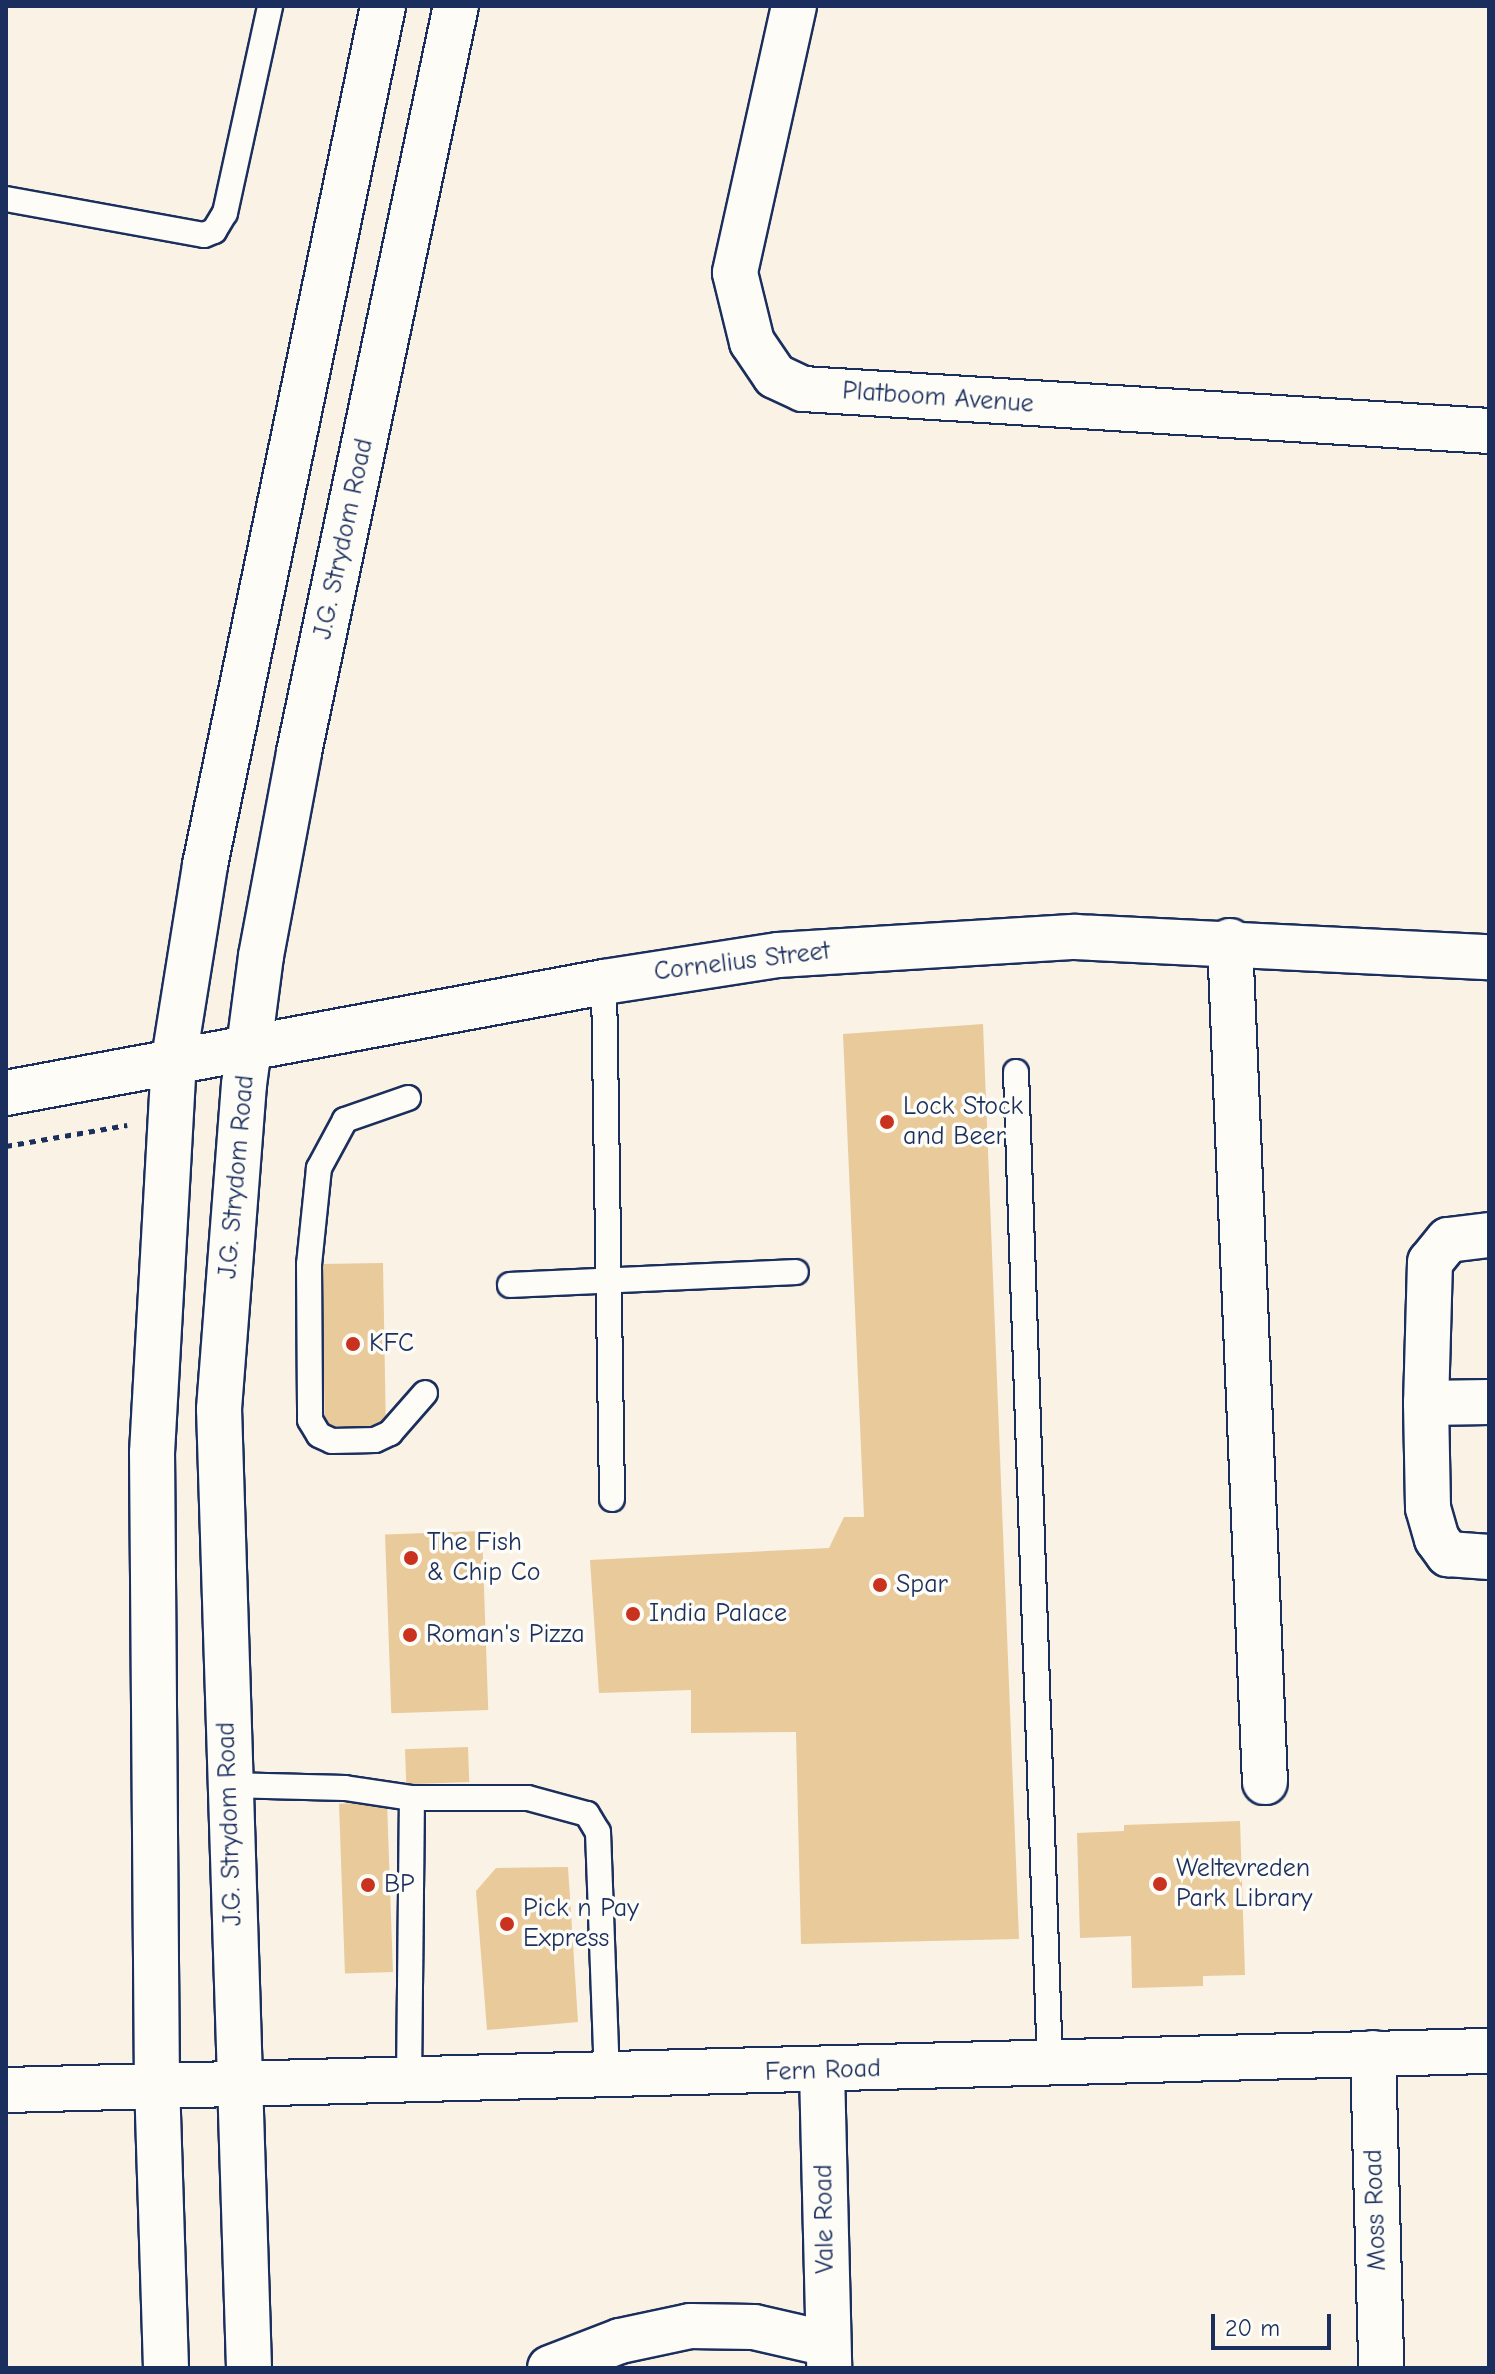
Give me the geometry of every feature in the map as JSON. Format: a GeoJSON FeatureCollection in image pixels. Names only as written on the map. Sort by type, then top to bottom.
{"type":"FeatureCollection","features":[{"type":"Feature","properties":{"kind":"street"},"geometry":{"type":"LineString","coordinates":[[166,2368],[157,2087],[152,1453],[174,1059],[205,865],[383,6]]}},
{"type":"Feature","properties":{"kind":"street","name":"J.G. Strydom Road"},"geometry":{"type":"LineString","coordinates":[[249,2368],[241,2087],[227,1785],[219,1409],[247,1050],[299,752],[456,6]]}},
{"type":"Feature","properties":{"kind":"street","name":"Platboom Avenue"},"geometry":{"type":"LineString","coordinates":[[794,6],[735,273],[752,342],[775,376],[803,389],[1489,431]]}},
{"type":"Feature","properties":{"kind":"street","name":"Cornelius Street"},"geometry":{"type":"LineString","coordinates":[[6,1093],[174,1059],[247,1050],[604,982],[778,955],[941,941],[1230,941],[1489,957]]}},
{"type":"Feature","properties":{"kind":"street"},"geometry":{"type":"LineString","coordinates":[[1230,941],[1265,1782]]}},
{"type":"Feature","properties":{"kind":"street"},"geometry":{"type":"LineString","coordinates":[[1489,1235],[1448,1240],[1430,1262],[1426,1403],[1428,1508],[1437,1539],[1448,1554],[1489,1557]]}},
{"type":"Feature","properties":{"kind":"street"},"geometry":{"type":"LineString","coordinates":[[1426,1403],[1489,1402]]}},
{"type":"Feature","properties":{"kind":"street","name":"Fern Road"},"geometry":{"type":"LineString","coordinates":[[6,2090],[241,2087],[1489,2051]]}},
{"type":"Feature","properties":{"kind":"street","name":"Moss Road"},"geometry":{"type":"LineString","coordinates":[[1373,2053],[1381,2368]]}},
{"type":"Feature","properties":{"kind":"street","name":"Vale Road"},"geometry":{"type":"LineString","coordinates":[[822,2071],[828,2356]]}},
{"type":"Feature","properties":{"kind":"street"},"geometry":{"type":"LineString","coordinates":[[550,2368],[620,2341],[690,2326],[754,2327],[828,2356]]}},
{"type":"Feature","properties":{"kind":"lane"},"geometry":{"type":"LineString","coordinates":[[6,199],[204,235],[214,231],[225,213],[270,6]]}},
{"type":"Feature","properties":{"kind":"lane"},"geometry":{"type":"LineString","coordinates":[[604,982],[613,1277],[612,1499]]}},
{"type":"Feature","properties":{"kind":"lane"},"geometry":{"type":"LineString","coordinates":[[1016,1072],[1050,2064]]}},
{"type":"Feature","properties":{"kind":"lane"},"geometry":{"type":"LineString","coordinates":[[408,1098],[345,1120],[319,1168],[309,1264],[310,1420],[319,1435],[332,1441],[375,1440],[390,1433],[425,1393]]}},
{"type":"Feature","properties":{"kind":"lane"},"geometry":{"type":"LineString","coordinates":[[510,1285],[613,1277],[796,1272]]}},
{"type":"Feature","properties":{"kind":"lane"},"geometry":{"type":"LineString","coordinates":[[227,1785],[345,1788],[412,1798],[528,1798],[581,1809],[594,1821],[602,1884],[607,2076]]}},
{"type":"Feature","properties":{"kind":"lane"},"geometry":{"type":"LineString","coordinates":[[409,2082],[412,1798]]}},
{"type":"Feature","properties":{"kind":"path"},"geometry":{"type":"LineString","coordinates":[[6,1146],[172,1117]]}},
{"type":"Feature","properties":{"kind":"building"},"geometry":{"type":"Polygon","coordinates":[[[983,1024],[1019,1939],[801,1944],[796,1732],[691,1733],[691,1690],[599,1693],[590,1560],[829,1548],[844,1517],[864,1517],[843,1034],[983,1024]]]}},
{"type":"Feature","properties":{"kind":"building"},"geometry":{"type":"Polygon","coordinates":[[[383,1263],[386,1428],[325,1429],[322,1264],[383,1263]]]}},
{"type":"Feature","properties":{"kind":"building"},"geometry":{"type":"Polygon","coordinates":[[[482,1531],[488,1710],[391,1713],[385,1534],[482,1531]]]}},
{"type":"Feature","properties":{"kind":"building"},"geometry":{"type":"Polygon","coordinates":[[[468,1747],[469,1782],[406,1784],[405,1749],[468,1747]]]}},
{"type":"Feature","properties":{"kind":"building"},"geometry":{"type":"Polygon","coordinates":[[[387,1802],[393,1972],[345,1974],[339,1804],[387,1802]]]}},
{"type":"Feature","properties":{"kind":"building","name":"Weltevreden Park Library"},"geometry":{"type":"Polygon","coordinates":[[[1240,1821],[1245,1975],[1203,1976],[1203,1986],[1132,1988],[1131,1936],[1080,1938],[1077,1833],[1124,1831],[1124,1825],[1240,1821]]]}},
{"type":"Feature","properties":{"kind":"building"},"geometry":{"type":"Polygon","coordinates":[[[568,1867],[578,2022],[487,2030],[476,1891],[496,1868],[568,1867]]]}},
{"type":"Feature","properties":{"kind":"place","name":"Lock Stock and Beer"},"geometry":{"type":"Point","coordinates":[887,1122]}},
{"type":"Feature","properties":{"kind":"place","name":"KFC"},"geometry":{"type":"Point","coordinates":[353,1344]}},
{"type":"Feature","properties":{"kind":"place","name":"The Fish & Chip Co"},"geometry":{"type":"Point","coordinates":[411,1558]}},
{"type":"Feature","properties":{"kind":"place","name":"Spar"},"geometry":{"type":"Point","coordinates":[880,1585]}},
{"type":"Feature","properties":{"kind":"place","name":"India Palace"},"geometry":{"type":"Point","coordinates":[633,1614]}},
{"type":"Feature","properties":{"kind":"place","name":"Roman's Pizza"},"geometry":{"type":"Point","coordinates":[410,1635]}},
{"type":"Feature","properties":{"kind":"place","name":"Weltevreden Park Library"},"geometry":{"type":"Point","coordinates":[1160,1884]}},
{"type":"Feature","properties":{"kind":"place","name":"BP"},"geometry":{"type":"Point","coordinates":[368,1885]}},
{"type":"Feature","properties":{"kind":"place","name":"Pick n Pay Express"},"geometry":{"type":"Point","coordinates":[507,1924]}}]}
